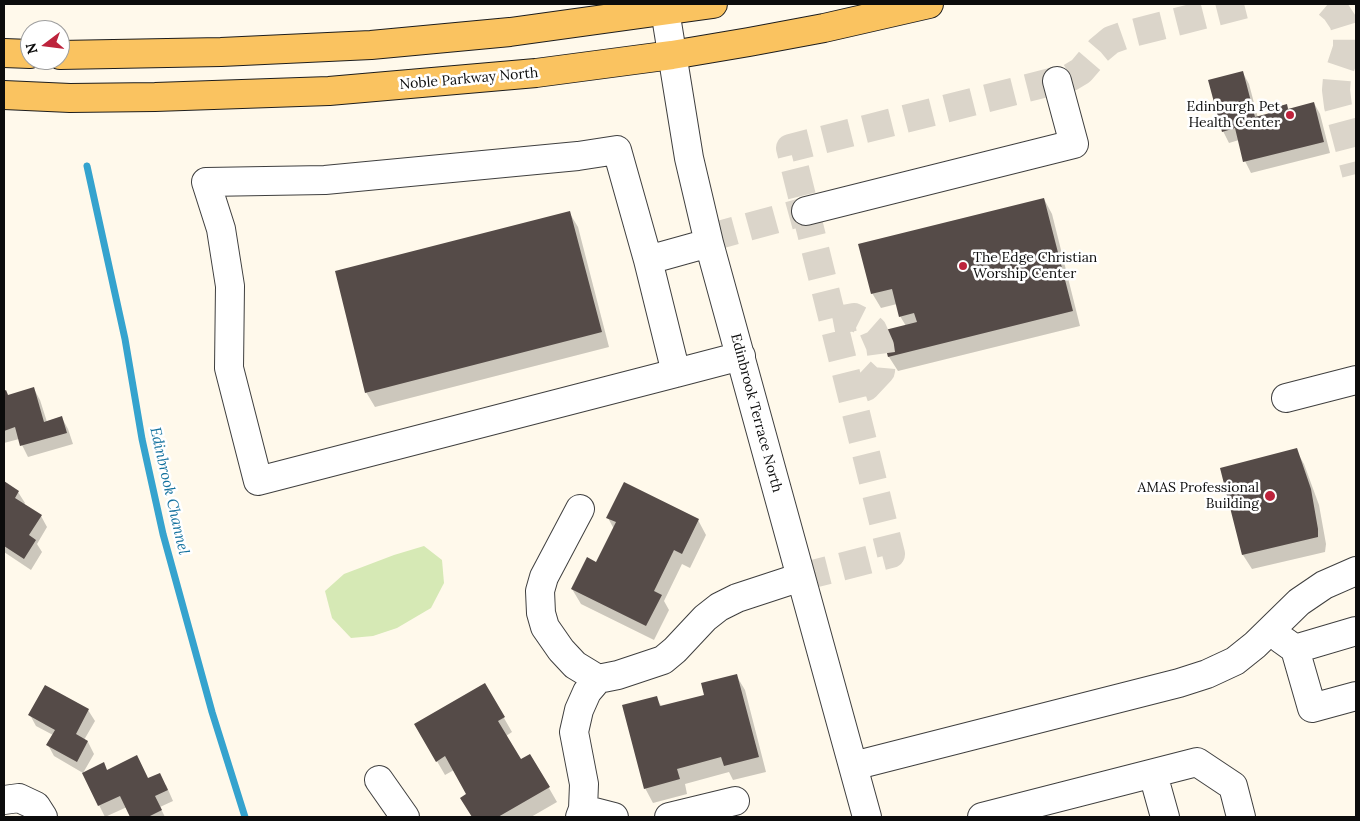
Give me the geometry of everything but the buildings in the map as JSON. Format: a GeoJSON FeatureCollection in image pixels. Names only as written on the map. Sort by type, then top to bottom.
{"type":"FeatureCollection","features":[{"type":"Feature","properties":{"kind":"main road"},"geometry":{"type":"LineString","coordinates":[[70,55],[222,52],[371,45],[510,32],[664,8],[714,4]]}},
{"type":"Feature","properties":{"kind":"main road","name":"Noble Parkway North"},"geometry":{"type":"LineString","coordinates":[[4,96],[70,98],[155,97],[329,91],[536,73],[672,54],[824,28],[929,4]]}},
{"type":"Feature","properties":{"kind":"main road"},"geometry":{"type":"LineString","coordinates":[[4,53],[20,54]]}},
{"type":"Feature","properties":{"kind":"street","name":"Edinbrook Terrace North"},"geometry":{"type":"LineString","coordinates":[[664,8],[689,158],[709,243],[867,817]]}},
{"type":"Feature","properties":{"kind":"street"},"geometry":{"type":"LineString","coordinates":[[806,211],[1074,144],[1057,81]]}},
{"type":"Feature","properties":{"kind":"street"},"geometry":{"type":"LineString","coordinates":[[676,373],[648,260],[617,150],[578,156],[325,180],[206,182],[221,229],[230,286],[229,368],[258,481],[676,373],[741,356]]}},
{"type":"Feature","properties":{"kind":"street"},"geometry":{"type":"LineString","coordinates":[[648,260],[709,243]]}},
{"type":"Feature","properties":{"kind":"street"},"geometry":{"type":"LineString","coordinates":[[1286,398],[1356,380]]}},
{"type":"Feature","properties":{"kind":"street"},"geometry":{"type":"LineString","coordinates":[[580,509],[544,577],[540,590],[541,613],[545,627],[561,650],[576,664],[598,679]]}},
{"type":"Feature","properties":{"kind":"street"},"geometry":{"type":"LineString","coordinates":[[853,766],[1208,674],[1235,660],[1300,602],[1324,585],[1356,571]]}},
{"type":"Feature","properties":{"kind":"street"},"geometry":{"type":"LineString","coordinates":[[614,817],[582,813],[584,784],[574,732],[579,710],[587,692],[598,679],[627,673],[663,660],[719,606],[737,598],[801,577]]}},
{"type":"Feature","properties":{"kind":"street"},"geometry":{"type":"LineString","coordinates":[[1270,630],[1295,649],[1312,708],[1356,696]]}},
{"type":"Feature","properties":{"kind":"street"},"geometry":{"type":"LineString","coordinates":[[1295,649],[1356,631]]}},
{"type":"Feature","properties":{"kind":"street"},"geometry":{"type":"LineString","coordinates":[[982,817],[1197,762],[1233,786],[1241,817]]}},
{"type":"Feature","properties":{"kind":"street"},"geometry":{"type":"LineString","coordinates":[[1153,774],[1165,817]]}},
{"type":"Feature","properties":{"kind":"street"},"geometry":{"type":"LineString","coordinates":[[379,780],[405,817]]}},
{"type":"Feature","properties":{"kind":"street"},"geometry":{"type":"LineString","coordinates":[[4,800],[19,798],[36,806],[44,817]]}},
{"type":"Feature","properties":{"kind":"street"},"geometry":{"type":"LineString","coordinates":[[669,817],[735,801]]}},
{"type":"Feature","properties":{"kind":"green space"},"geometry":{"type":"Polygon","coordinates":[[[424,546],[442,560],[444,583],[431,608],[397,628],[373,636],[351,638],[332,618],[325,591],[344,574],[424,546]]]}},
{"type":"Feature","properties":{"kind":"waterway","name":"Edinbrook Channel"},"geometry":{"type":"LineString","coordinates":[[87,166],[125,339],[142,439],[163,534],[212,712],[245,817]]}},
{"type":"Feature","properties":{"kind":"tunnel"},"geometry":{"type":"LineString","coordinates":[[801,577],[891,554],[790,148],[1071,77],[1081,71],[1099,50],[1111,40],[1247,4]]}},
{"type":"Feature","properties":{"kind":"tunnel"},"geometry":{"type":"LineString","coordinates":[[1328,4],[1335,10],[1343,22],[1347,35],[1347,48],[1337,78],[1336,90],[1338,106],[1356,174]]}},
{"type":"Feature","properties":{"kind":"tunnel"},"geometry":{"type":"LineString","coordinates":[[708,238],[806,211]]}},
{"type":"Feature","properties":{"kind":"tunnel"},"geometry":{"type":"LineString","coordinates":[[833,321],[854,317],[864,322],[873,330],[880,346],[881,371],[866,387],[851,392]]}},
{"type":"Feature","properties":{"kind":"place","name":"Edinburgh Pet Health Center"},"geometry":{"type":"Point","coordinates":[1290,115]}},
{"type":"Feature","properties":{"kind":"place","name":"The Edge Christian Worship Center"},"geometry":{"type":"Point","coordinates":[963,266]}},
{"type":"Feature","properties":{"kind":"place","name":"AMAS Professional Building"},"geometry":{"type":"Point","coordinates":[1270,496]}}]}
